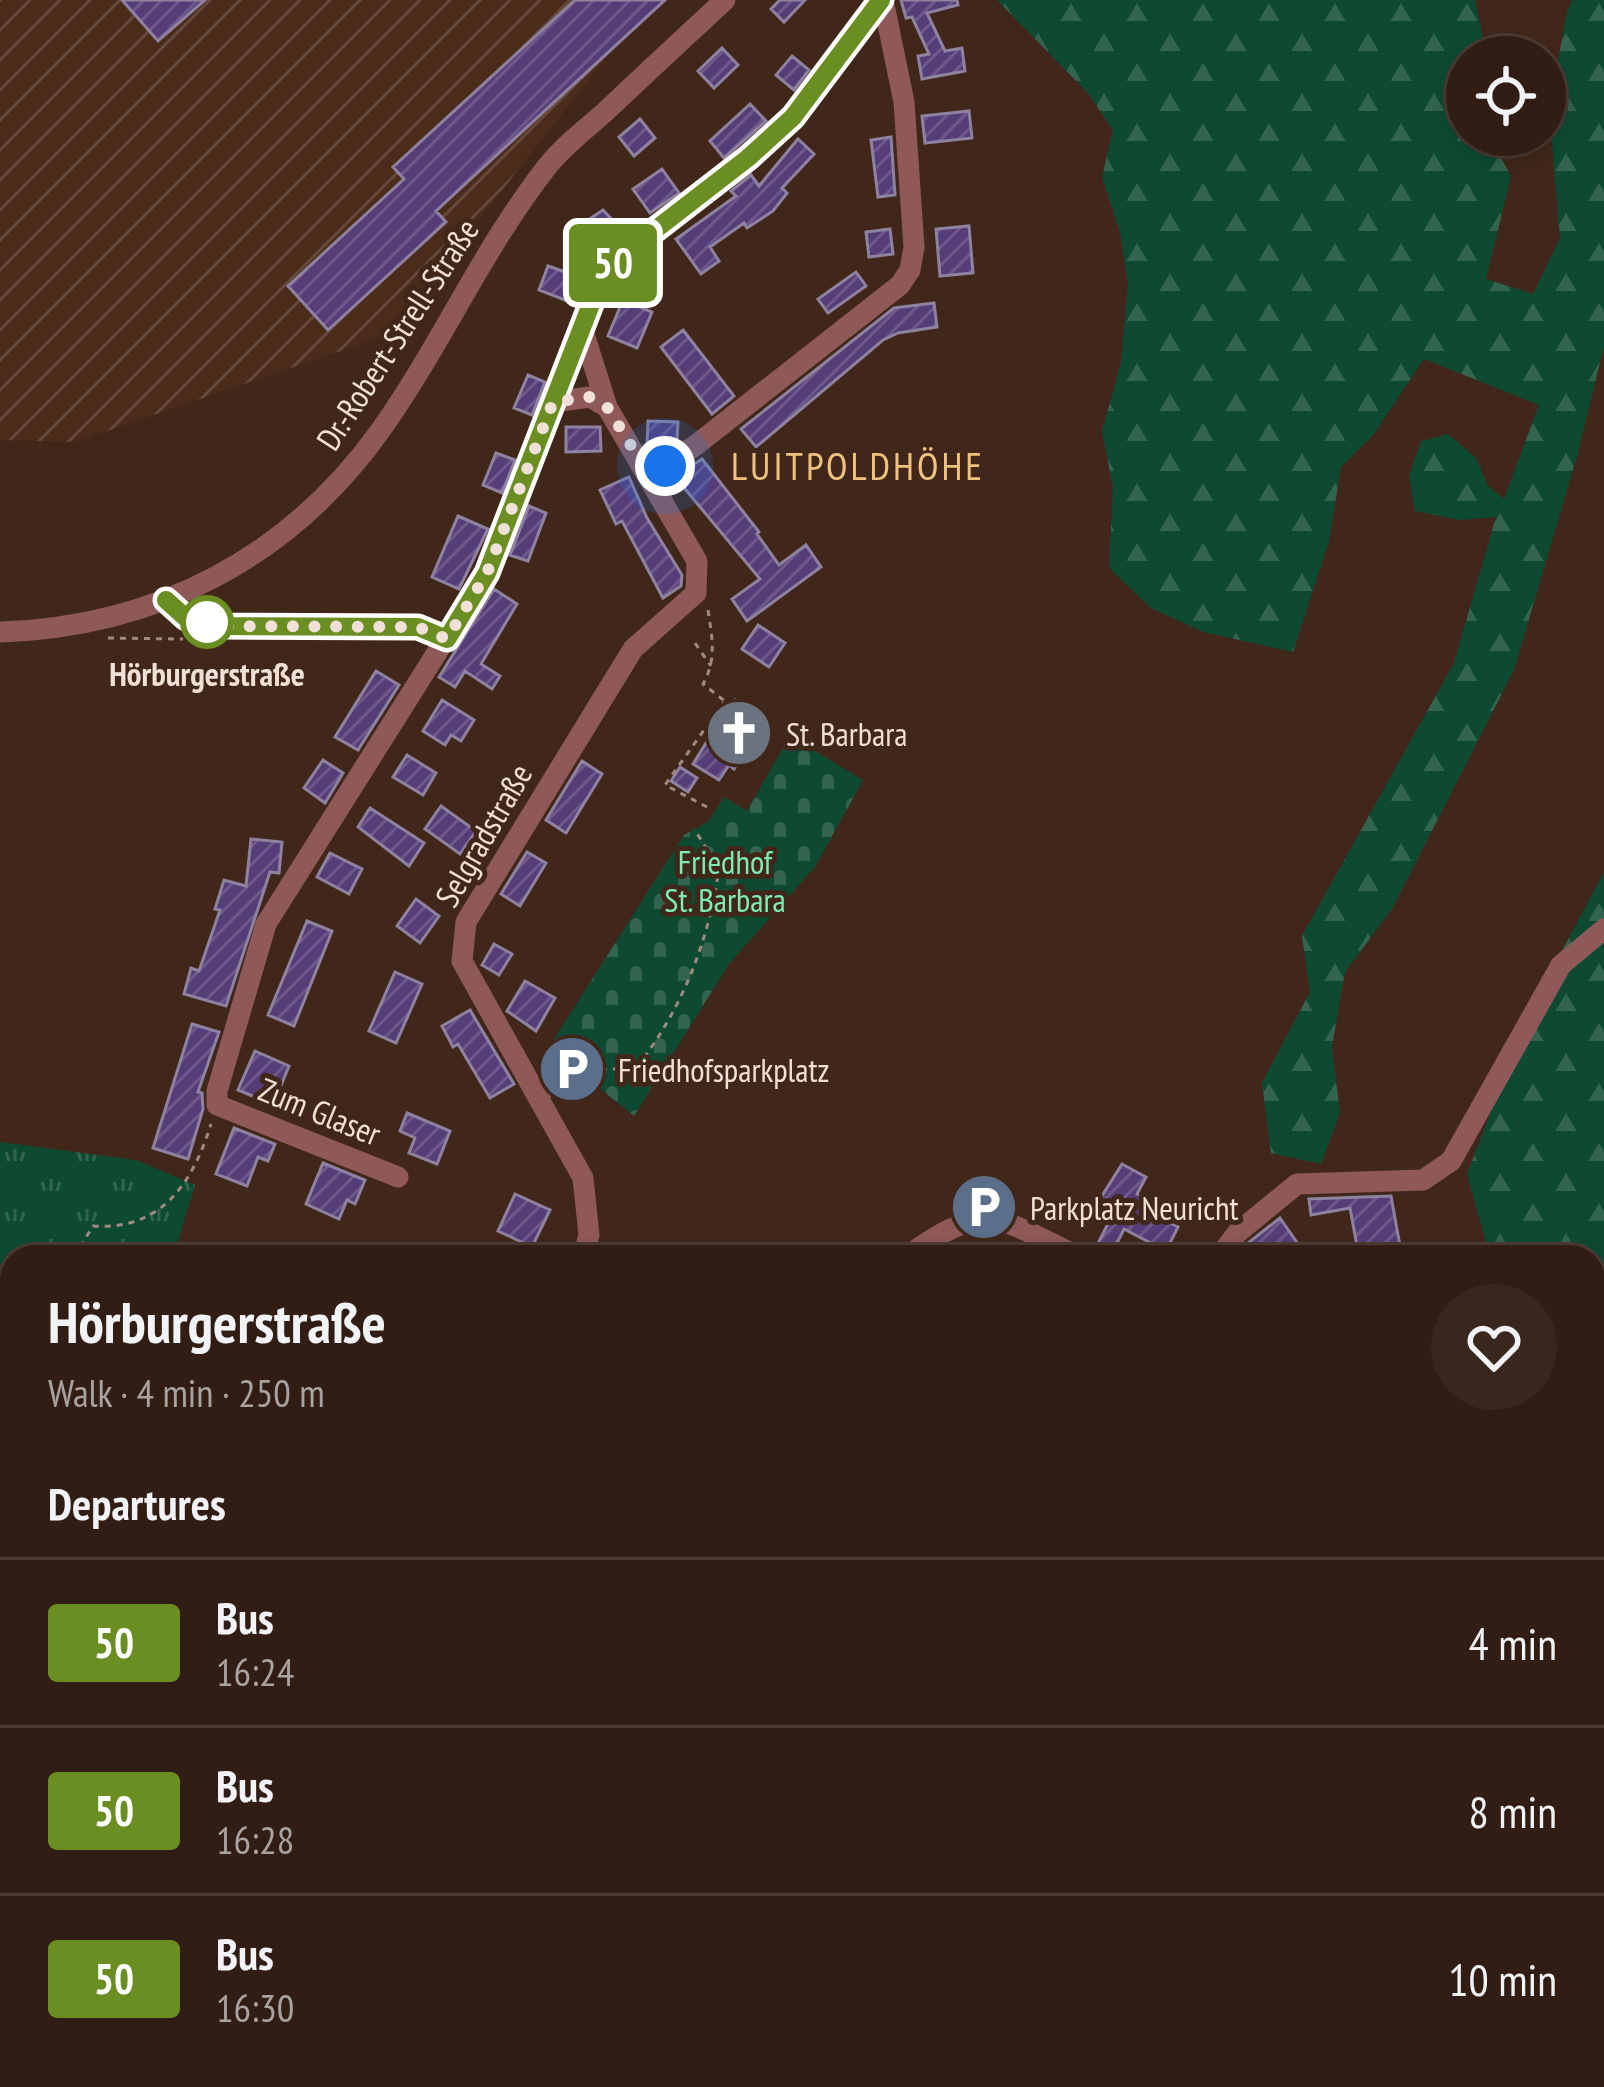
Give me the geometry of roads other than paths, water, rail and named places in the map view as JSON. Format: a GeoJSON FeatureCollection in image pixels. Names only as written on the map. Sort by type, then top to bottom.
{"type":"FeatureCollection","features":[{"type":"Feature","properties":{"kind":"street","name":"Dr.-Robert-Strell-Straße"},"geometry":{"type":"LineString","coordinates":[[0,632],[79,625],[166,600],[239,564],[293,529],[331,493],[381,430],[549,164],[725,0]]}},
{"type":"Feature","properties":{"kind":"street"},"geometry":{"type":"LineString","coordinates":[[166,600],[186,618],[223,626],[418,627],[447,639],[487,573],[611,264],[748,158],[793,117],[882,0]]}},
{"type":"Feature","properties":{"kind":"street"},"geometry":{"type":"LineString","coordinates":[[650,476],[696,446],[900,286],[910,270],[914,247],[904,103],[895,43],[882,0]]}},
{"type":"Feature","properties":{"kind":"street","name":"Selgradstraße"},"geometry":{"type":"LineString","coordinates":[[582,328],[607,407],[697,561],[696,593],[633,650],[466,922],[462,961],[583,1178],[586,1245]]}},
{"type":"Feature","properties":{"kind":"street"},"geometry":{"type":"LineString","coordinates":[[553,402],[590,397],[607,407]]}},
{"type":"Feature","properties":{"kind":"street","name":"Zum Glaser"},"geometry":{"type":"LineString","coordinates":[[398,1178],[217,1105],[217,1091],[266,924],[447,639]]}},
{"type":"Feature","properties":{"kind":"street"},"geometry":{"type":"LineString","coordinates":[[1228,1245],[1297,1184],[1423,1180],[1451,1161],[1561,965],[1604,929]]}},
{"type":"Feature","properties":{"kind":"street"},"geometry":{"type":"LineString","coordinates":[[923,1245],[948,1227],[989,1218],[1032,1245]]}},
{"type":"Feature","properties":{"kind":"lane"},"geometry":{"type":"LineString","coordinates":[[540,1101],[572,1069]]}},
{"type":"Feature","properties":{"kind":"place","name":"Hörburgerstraße"},"geometry":{"type":"Point","coordinates":[207,622]}},
{"type":"Feature","properties":{"kind":"place","name":"St. Barbara"},"geometry":{"type":"Point","coordinates":[739,733]}},
{"type":"Feature","properties":{"kind":"place","name":"Friedhofsparkplatz"},"geometry":{"type":"Point","coordinates":[572,1069]}},
{"type":"Feature","properties":{"kind":"place","name":"Parkplatz Neuricht"},"geometry":{"type":"Point","coordinates":[984,1207]}},
{"type":"Feature","properties":{"kind":"district","name":"LUITPOLDHÖHE"},"geometry":{"type":"Point","coordinates":[858,465]}},
{"type":"Feature","properties":{"kind":"park label","name":"Friedhof St. Barbara"},"geometry":{"type":"Point","coordinates":[725,880]}}]}
